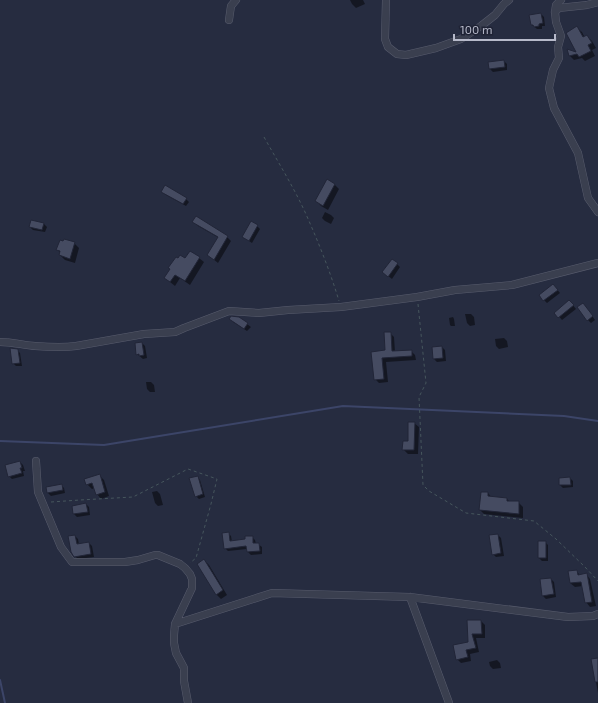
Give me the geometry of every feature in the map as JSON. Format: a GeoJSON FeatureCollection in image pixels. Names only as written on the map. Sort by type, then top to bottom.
{"type":"FeatureCollection","features":[{"type":"Feature","properties":{"kind":"street"},"geometry":{"type":"LineString","coordinates":[[229,20],[230,6],[236,0]]}},
{"type":"Feature","properties":{"kind":"street"},"geometry":{"type":"LineString","coordinates":[[386,0],[386,39],[388,47],[397,54],[406,55],[436,48],[461,39],[495,15],[509,0]]}},
{"type":"Feature","properties":{"kind":"street"},"geometry":{"type":"LineString","coordinates":[[560,0],[556,5],[555,12],[560,36],[558,47],[559,58],[553,70],[549,88],[554,108],[578,153],[588,198],[598,212]]}},
{"type":"Feature","properties":{"kind":"street"},"geometry":{"type":"LineString","coordinates":[[555,12],[559,8],[587,5],[598,2]]}},
{"type":"Feature","properties":{"kind":"street"},"geometry":{"type":"LineString","coordinates":[[0,342],[34,346],[70,347],[144,334],[175,332],[229,311],[259,313],[342,307],[417,297],[454,290],[512,285],[598,263]]}},
{"type":"Feature","properties":{"kind":"street"},"geometry":{"type":"LineString","coordinates":[[36,461],[38,492],[60,547],[72,562],[125,562],[158,554],[180,564],[190,574],[192,579],[192,588],[175,624],[174,634],[176,653],[184,668],[184,681],[188,703]]}},
{"type":"Feature","properties":{"kind":"street"},"geometry":{"type":"LineString","coordinates":[[175,624],[272,593],[410,597],[568,617],[593,616],[598,614]]}},
{"type":"Feature","properties":{"kind":"street"},"geometry":{"type":"LineString","coordinates":[[410,597],[450,703]]}},
{"type":"Feature","properties":{"kind":"path"},"geometry":{"type":"LineString","coordinates":[[264,137],[288,178],[305,212],[331,274],[342,307]]}},
{"type":"Feature","properties":{"kind":"path"},"geometry":{"type":"LineString","coordinates":[[417,297],[426,383],[419,397],[423,485],[429,491],[466,513],[534,521],[556,539],[598,581]]}},
{"type":"Feature","properties":{"kind":"path"},"geometry":{"type":"LineString","coordinates":[[42,503],[133,497],[188,469],[217,479],[196,558],[185,568]]}},
{"type":"Feature","properties":{"kind":"building"},"geometry":{"type":"Polygon","coordinates":[[[541,13],[543,23],[534,27],[531,25],[529,15],[541,13]]]}},
{"type":"Feature","properties":{"kind":"building"},"geometry":{"type":"Polygon","coordinates":[[[577,26],[583,37],[587,35],[592,43],[588,45],[591,51],[579,57],[577,54],[569,56],[567,49],[576,52],[566,33],[577,26]]]}},
{"type":"Feature","properties":{"kind":"building"},"geometry":{"type":"Polygon","coordinates":[[[504,60],[505,67],[489,69],[488,62],[504,60]]]}},
{"type":"Feature","properties":{"kind":"building"},"geometry":{"type":"Polygon","coordinates":[[[327,179],[335,184],[323,206],[315,201],[327,179]]]}},
{"type":"Feature","properties":{"kind":"building"},"geometry":{"type":"Polygon","coordinates":[[[165,185],[187,198],[183,204],[161,192],[165,185]]]}},
{"type":"Feature","properties":{"kind":"building"},"geometry":{"type":"Polygon","coordinates":[[[196,216],[228,236],[214,260],[207,255],[218,237],[192,222],[196,216]]]}},
{"type":"Feature","properties":{"kind":"building"},"geometry":{"type":"Polygon","coordinates":[[[31,220],[44,223],[42,230],[29,227],[31,220]]]}},
{"type":"Feature","properties":{"kind":"building"},"geometry":{"type":"Polygon","coordinates":[[[251,221],[258,225],[249,241],[242,237],[251,221]]]}},
{"type":"Feature","properties":{"kind":"building"},"geometry":{"type":"Polygon","coordinates":[[[64,239],[75,242],[70,259],[59,255],[60,251],[56,250],[60,240],[63,241],[64,239]]]}},
{"type":"Feature","properties":{"kind":"building"},"geometry":{"type":"Polygon","coordinates":[[[190,251],[200,257],[185,281],[175,275],[170,282],[164,278],[170,269],[168,268],[176,257],[178,258],[180,255],[185,258],[190,251]]]}},
{"type":"Feature","properties":{"kind":"building"},"geometry":{"type":"Polygon","coordinates":[[[392,259],[398,263],[388,277],[382,272],[392,259]]]}},
{"type":"Feature","properties":{"kind":"building"},"geometry":{"type":"Polygon","coordinates":[[[553,284],[558,290],[543,301],[539,295],[553,284]]]}},
{"type":"Feature","properties":{"kind":"building"},"geometry":{"type":"Polygon","coordinates":[[[569,300],[574,305],[558,318],[554,313],[569,300]]]}},
{"type":"Feature","properties":{"kind":"building"},"geometry":{"type":"Polygon","coordinates":[[[583,303],[593,316],[587,321],[577,307],[583,303]]]}},
{"type":"Feature","properties":{"kind":"building"},"geometry":{"type":"Polygon","coordinates":[[[231,316],[239,317],[248,323],[244,329],[229,319],[231,316]]]}},
{"type":"Feature","properties":{"kind":"building"},"geometry":{"type":"Polygon","coordinates":[[[384,332],[391,332],[392,351],[412,350],[412,356],[382,358],[384,379],[374,380],[371,352],[385,350],[384,332]]]}},
{"type":"Feature","properties":{"kind":"building"},"geometry":{"type":"Polygon","coordinates":[[[142,342],[144,355],[136,355],[135,343],[142,342]]]}},
{"type":"Feature","properties":{"kind":"building"},"geometry":{"type":"Polygon","coordinates":[[[442,346],[443,358],[433,359],[432,347],[442,346]]]}},
{"type":"Feature","properties":{"kind":"building"},"geometry":{"type":"Polygon","coordinates":[[[10,348],[18,349],[20,363],[12,364],[10,348]]]}},
{"type":"Feature","properties":{"kind":"building"},"geometry":{"type":"Polygon","coordinates":[[[408,422],[415,422],[414,450],[402,450],[403,441],[408,441],[408,422]]]}},
{"type":"Feature","properties":{"kind":"building"},"geometry":{"type":"Polygon","coordinates":[[[20,461],[22,473],[8,477],[5,465],[20,461]]]}},
{"type":"Feature","properties":{"kind":"building"},"geometry":{"type":"Polygon","coordinates":[[[100,474],[105,492],[96,495],[92,483],[86,485],[84,479],[100,474]]]}},
{"type":"Feature","properties":{"kind":"building"},"geometry":{"type":"Polygon","coordinates":[[[198,476],[203,494],[195,497],[189,478],[198,476]]]}},
{"type":"Feature","properties":{"kind":"building"},"geometry":{"type":"Polygon","coordinates":[[[570,477],[571,485],[559,485],[559,478],[570,477]]]}},
{"type":"Feature","properties":{"kind":"building"},"geometry":{"type":"Polygon","coordinates":[[[62,484],[63,490],[47,493],[46,487],[62,484]]]}},
{"type":"Feature","properties":{"kind":"building"},"geometry":{"type":"Polygon","coordinates":[[[481,492],[488,492],[488,496],[507,498],[507,501],[519,501],[519,514],[479,510],[481,492]]]}},
{"type":"Feature","properties":{"kind":"building"},"geometry":{"type":"Polygon","coordinates":[[[86,503],[88,512],[73,514],[72,506],[86,503]]]}},
{"type":"Feature","properties":{"kind":"building"},"geometry":{"type":"Polygon","coordinates":[[[229,532],[230,541],[245,539],[245,536],[253,536],[253,543],[259,543],[260,551],[247,552],[246,546],[224,549],[222,533],[229,532]]]}},
{"type":"Feature","properties":{"kind":"building"},"geometry":{"type":"Polygon","coordinates":[[[498,534],[501,553],[492,555],[489,535],[498,534]]]}},
{"type":"Feature","properties":{"kind":"building"},"geometry":{"type":"Polygon","coordinates":[[[75,535],[77,544],[89,542],[91,554],[74,557],[71,552],[68,536],[75,535]]]}},
{"type":"Feature","properties":{"kind":"building"},"geometry":{"type":"Polygon","coordinates":[[[538,541],[546,541],[546,558],[538,558],[538,541]]]}},
{"type":"Feature","properties":{"kind":"building"},"geometry":{"type":"Polygon","coordinates":[[[204,559],[223,590],[216,595],[197,564],[204,559]]]}},
{"type":"Feature","properties":{"kind":"building"},"geometry":{"type":"Polygon","coordinates":[[[577,570],[578,575],[587,573],[592,602],[585,603],[581,582],[570,583],[568,571],[577,570]]]}},
{"type":"Feature","properties":{"kind":"building"},"geometry":{"type":"Polygon","coordinates":[[[551,578],[554,594],[542,596],[540,579],[551,578]]]}},
{"type":"Feature","properties":{"kind":"building"},"geometry":{"type":"Polygon","coordinates":[[[467,620],[481,620],[482,634],[472,634],[476,648],[466,650],[468,657],[456,660],[453,645],[468,642],[467,620]]]}},
{"type":"Feature","properties":{"kind":"building"},"geometry":{"type":"Polygon","coordinates":[[[598,658],[598,682],[595,682],[591,659],[598,658]]]}},
{"type":"Feature","properties":{"kind":"waterway"},"geometry":{"type":"LineString","coordinates":[[0,441],[104,445],[343,406],[564,416],[598,421]]}},
{"type":"Feature","properties":{"kind":"waterway"},"geometry":{"type":"LineString","coordinates":[[0,680],[5,703]]}}]}
